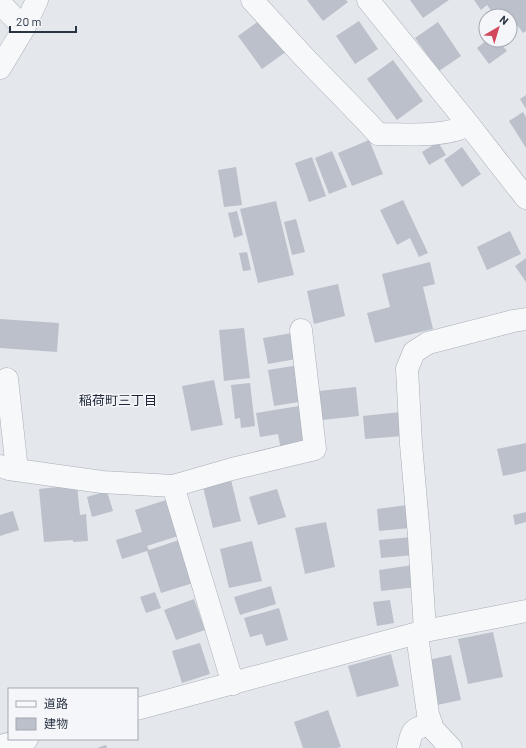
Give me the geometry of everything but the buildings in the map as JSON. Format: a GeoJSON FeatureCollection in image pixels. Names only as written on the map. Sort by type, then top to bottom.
{"type":"FeatureCollection","features":[{"type":"Feature","properties":{"kind":"street"},"geometry":{"type":"LineString","coordinates":[[0,68],[24,28],[38,0]]}},
{"type":"Feature","properties":{"kind":"street"},"geometry":{"type":"LineString","coordinates":[[252,0],[378,134],[440,134],[457,130],[469,125]]}},
{"type":"Feature","properties":{"kind":"street"},"geometry":{"type":"LineString","coordinates":[[368,0],[526,198]]}},
{"type":"Feature","properties":{"kind":"street"},"geometry":{"type":"LineString","coordinates":[[0,3],[24,28]]}},
{"type":"Feature","properties":{"kind":"street"},"geometry":{"type":"LineString","coordinates":[[450,748],[433,729],[428,714],[421,633],[419,536],[411,444],[407,369],[414,352],[428,342],[526,319]]}},
{"type":"Feature","properties":{"kind":"street"},"geometry":{"type":"LineString","coordinates":[[7,379],[9,468],[102,482],[173,486],[232,469],[315,449],[301,330]]}},
{"type":"Feature","properties":{"kind":"street"},"geometry":{"type":"LineString","coordinates":[[173,486],[233,684]]}},
{"type":"Feature","properties":{"kind":"street"},"geometry":{"type":"LineString","coordinates":[[138,709],[421,633],[526,611]]}},
{"type":"Feature","properties":{"kind":"street"},"geometry":{"type":"LineString","coordinates":[[408,748],[411,734],[416,729],[431,723]]}},
{"type":"Feature","properties":{"kind":"street"},"geometry":{"type":"LineString","coordinates":[[0,746],[23,740]]}},
{"type":"Feature","properties":{"kind":"district","name":"稲荷町三丁目"},"geometry":{"type":"Point","coordinates":[118,400]}}]}
